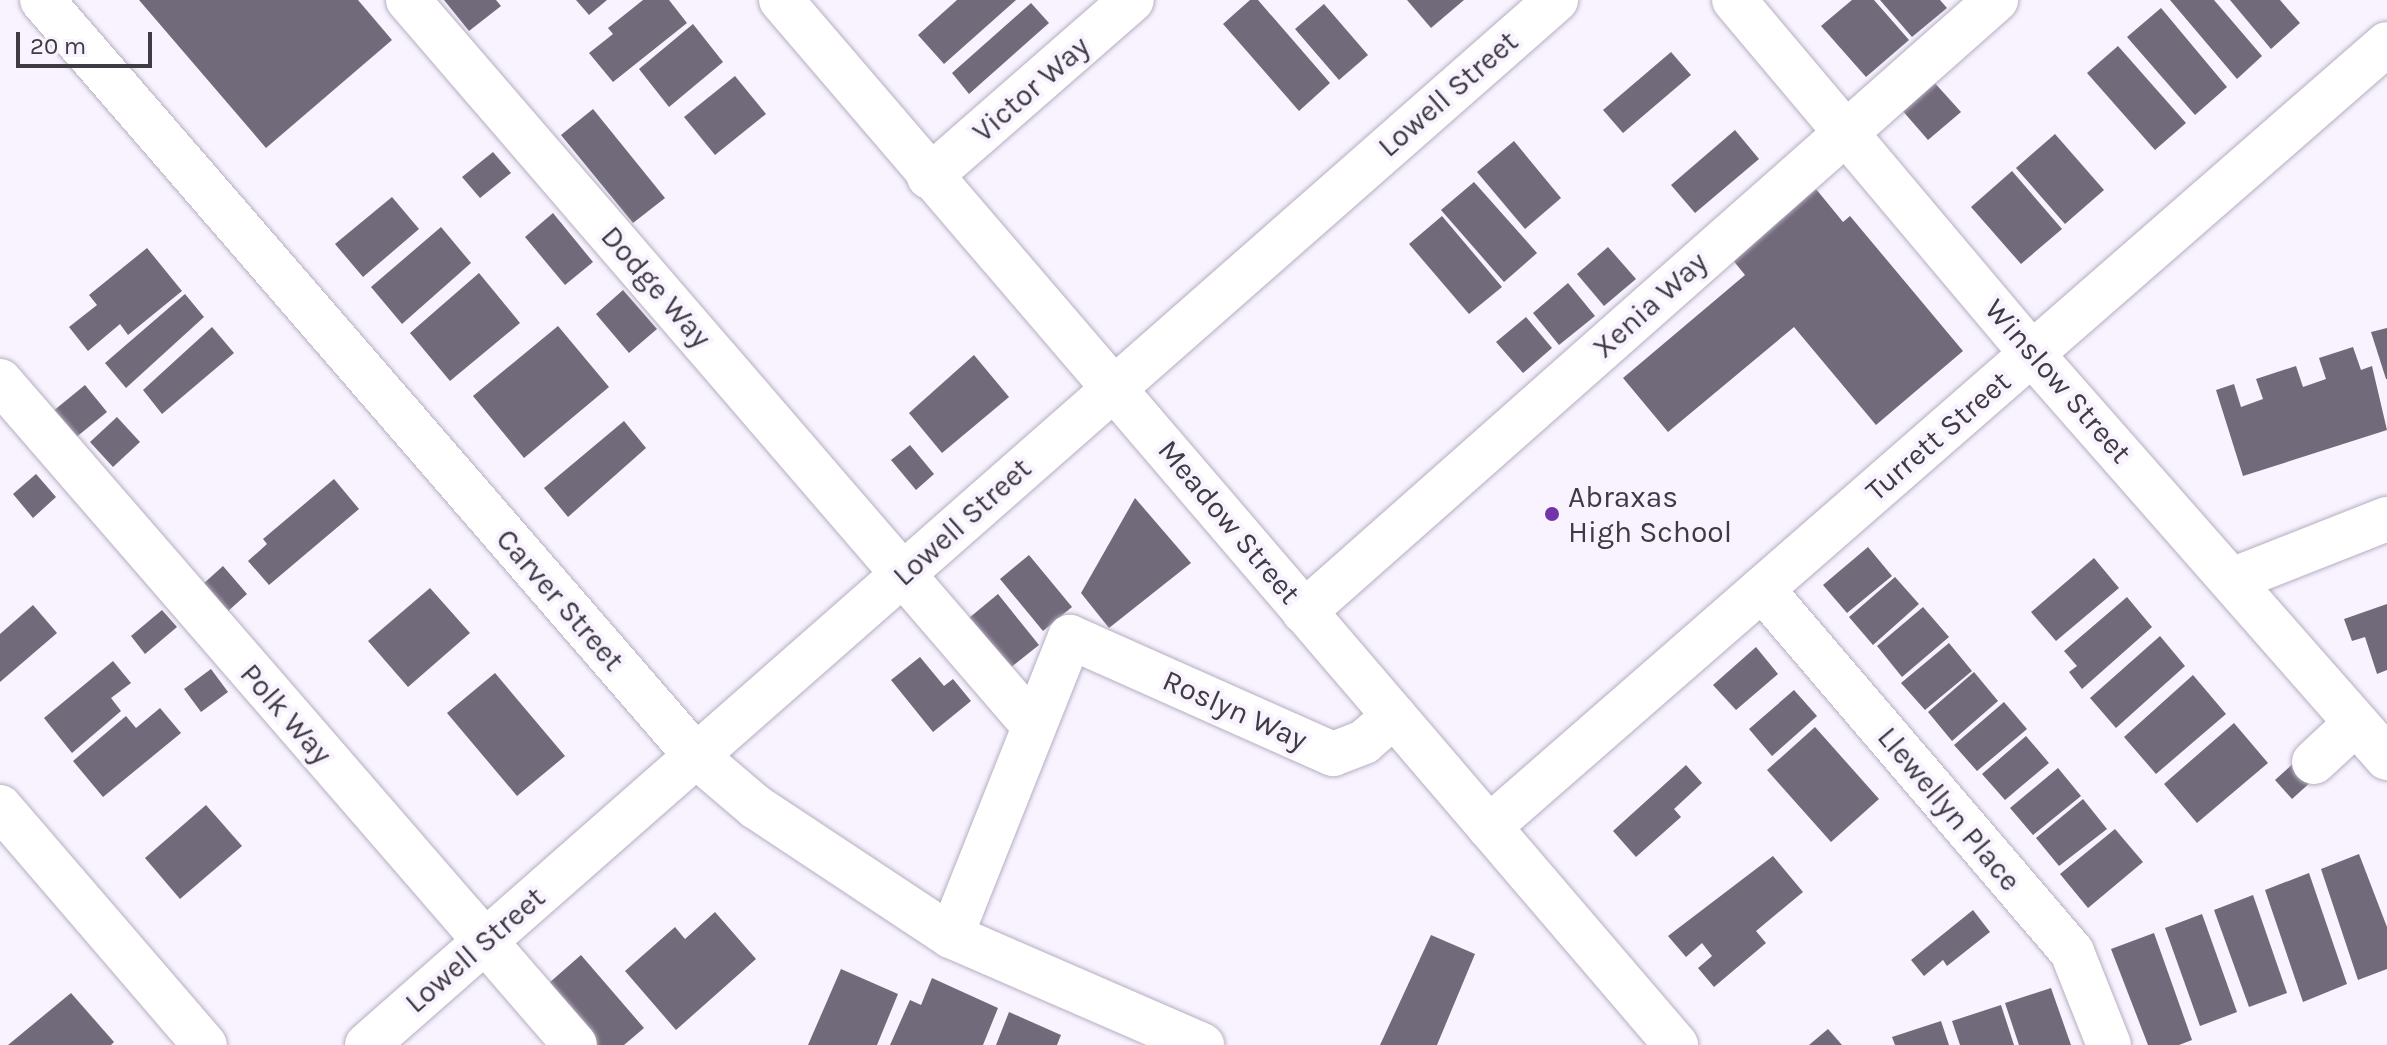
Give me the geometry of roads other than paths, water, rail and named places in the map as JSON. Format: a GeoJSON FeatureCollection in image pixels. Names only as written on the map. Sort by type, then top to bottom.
{"type":"FeatureCollection","features":[{"type":"Feature","properties":{"kind":"street","name":"Carver Street"},"geometry":{"type":"LineString","coordinates":[[42,0],[696,756],[756,807],[951,936],[1202,1045]]}},
{"type":"Feature","properties":{"kind":"street","name":"Dodge Way"},"geometry":{"type":"LineString","coordinates":[[408,0],[1033,725]]}},
{"type":"Feature","properties":{"kind":"street","name":"Meadow Street"},"geometry":{"type":"LineString","coordinates":[[781,0],[929,177],[1115,385],[1304,612],[1676,1045]]}},
{"type":"Feature","properties":{"kind":"street","name":"Victor Way"},"geometry":{"type":"LineString","coordinates":[[929,177],[1132,0]]}},
{"type":"Feature","properties":{"kind":"street","name":"Lowell Street"},"geometry":{"type":"LineString","coordinates":[[367,1045],[1556,0]]}},
{"type":"Feature","properties":{"kind":"street","name":"Winslow Street"},"geometry":{"type":"LineString","coordinates":[[1734,0],[1848,130],[2032,354],[2387,758]]}},
{"type":"Feature","properties":{"kind":"street","name":"Xenia Way"},"geometry":{"type":"LineString","coordinates":[[1304,612],[1996,0]]}},
{"type":"Feature","properties":{"kind":"street","name":"Turrett Street"},"geometry":{"type":"LineString","coordinates":[[1489,827],[2387,44]]}},
{"type":"Feature","properties":{"kind":"street","name":"Polk Way"},"geometry":{"type":"LineString","coordinates":[[0,381],[575,1045]]}},
{"type":"Feature","properties":{"kind":"street"},"geometry":{"type":"LineString","coordinates":[[2232,580],[2387,519]]}},
{"type":"Feature","properties":{"kind":"street","name":"Llewellyn Place"},"geometry":{"type":"LineString","coordinates":[[1762,589],[2072,952],[2109,1045]]}},
{"type":"Feature","properties":{"kind":"street","name":"Roslyn Way"},"geometry":{"type":"LineString","coordinates":[[1033,725],[1070,637],[1333,754],[1364,742],[1394,716]]}},
{"type":"Feature","properties":{"kind":"street"},"geometry":{"type":"LineString","coordinates":[[2314,762],[2356,723]]}},
{"type":"Feature","properties":{"kind":"street"},"geometry":{"type":"LineString","coordinates":[[951,936],[1033,725]]}},
{"type":"Feature","properties":{"kind":"street"},"geometry":{"type":"LineString","coordinates":[[0,807],[205,1045]]}},
{"type":"Feature","properties":{"kind":"place","name":"Abraxas High School"},"geometry":{"type":"Point","coordinates":[1552,514]}}]}
